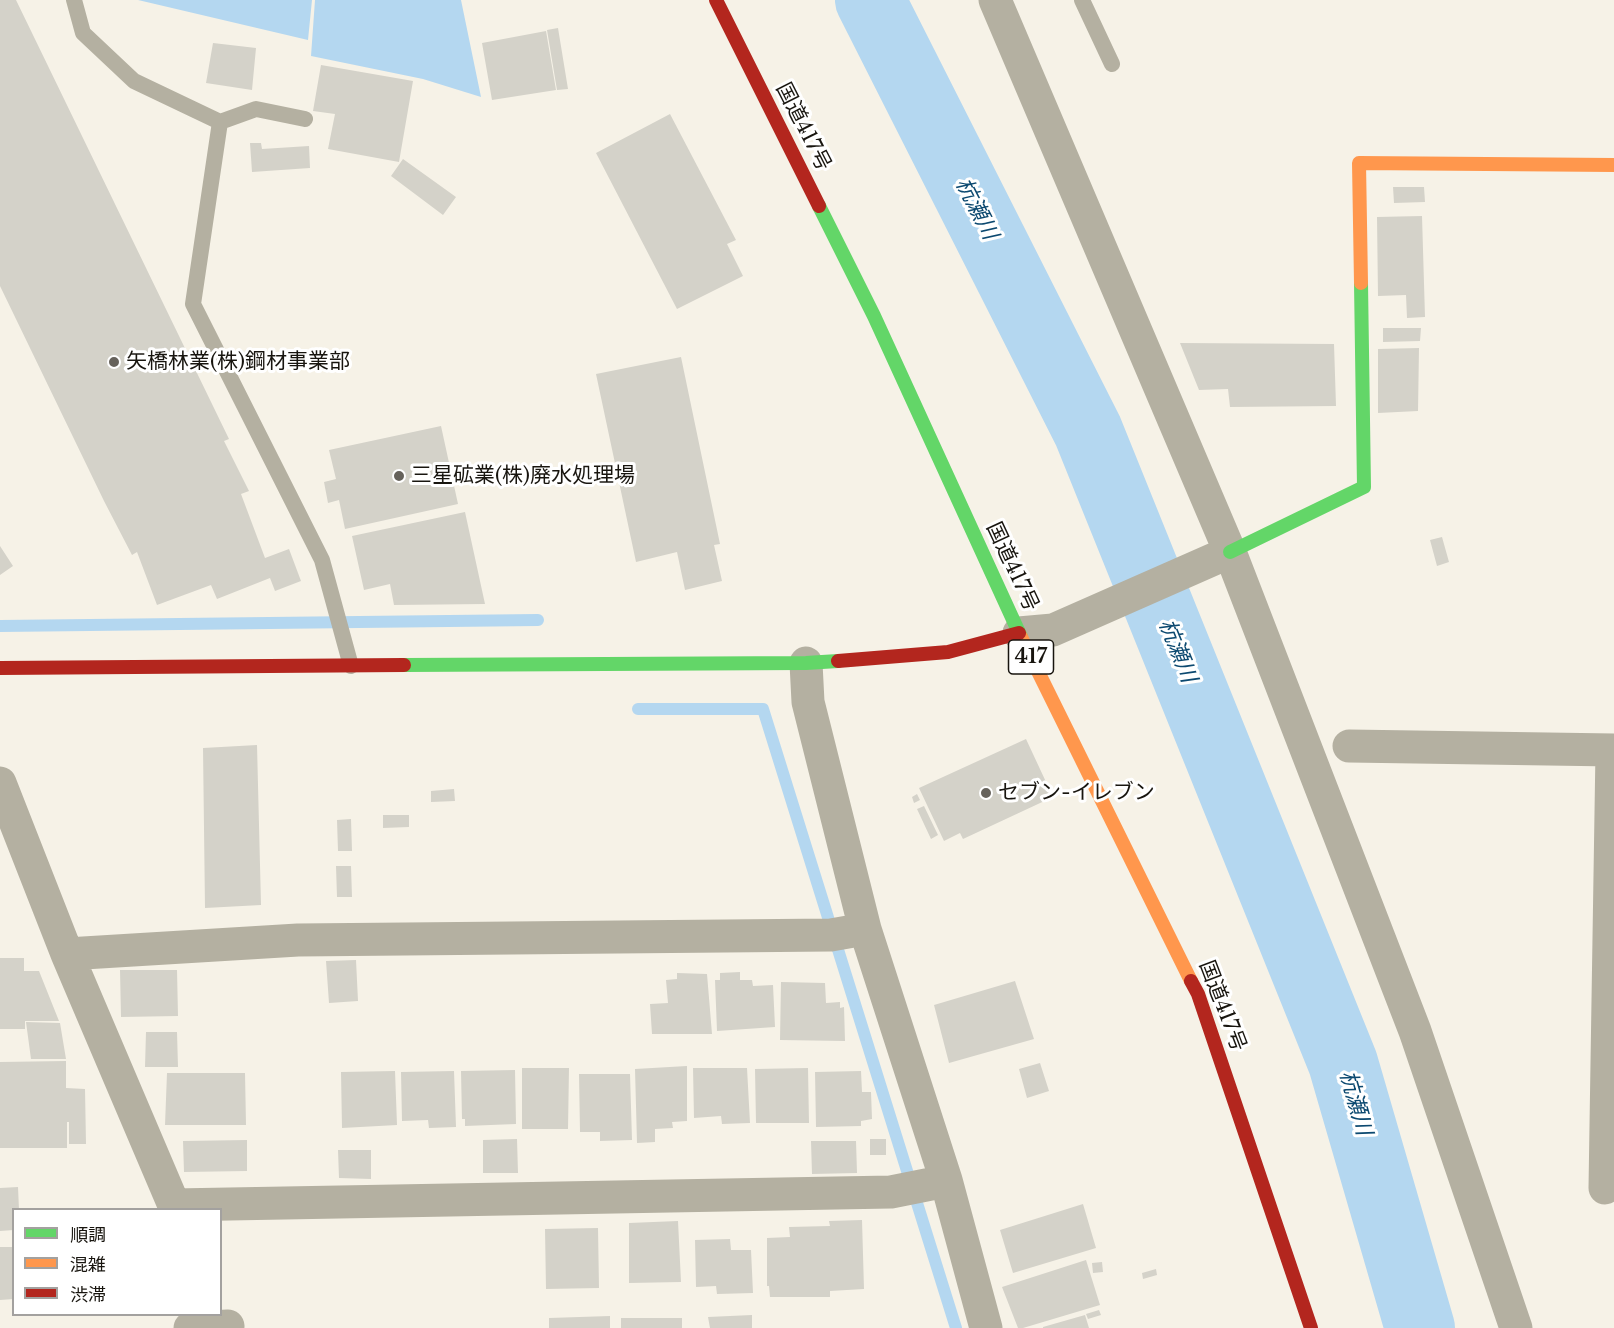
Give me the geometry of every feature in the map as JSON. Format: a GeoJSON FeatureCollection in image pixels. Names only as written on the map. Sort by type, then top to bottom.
{"type":"FeatureCollection","features":[{"type":"Feature","properties":{"kind":"main road","name":"国道417号"},"geometry":{"type":"LineString","coordinates":[[716,0],[874,316],[1019,633],[1198,994],[1311,1328]]}},
{"type":"Feature","properties":{"kind":"main road"},"geometry":{"type":"LineString","coordinates":[[1226,554],[1364,487],[1359,163],[1614,165]]}},
{"type":"Feature","properties":{"kind":"main road"},"geometry":{"type":"LineString","coordinates":[[0,668],[806,663],[948,652],[1019,633]]}},
{"type":"Feature","properties":{"kind":"street"},"geometry":{"type":"LineString","coordinates":[[995,0],[1226,554],[1415,1031],[1516,1328]]}},
{"type":"Feature","properties":{"kind":"street"},"geometry":{"type":"LineString","coordinates":[[1019,633],[1053,630],[1226,554]]}},
{"type":"Feature","properties":{"kind":"street"},"geometry":{"type":"LineString","coordinates":[[806,663],[808,702],[848,932],[941,1181],[987,1328]]}},
{"type":"Feature","properties":{"kind":"street"},"geometry":{"type":"LineString","coordinates":[[1349,746],[1613,750],[1605,1188]]}},
{"type":"Feature","properties":{"kind":"street"},"geometry":{"type":"LineString","coordinates":[[0,783],[67,954],[175,1207],[891,1192],[941,1181]]}},
{"type":"Feature","properties":{"kind":"street"},"geometry":{"type":"LineString","coordinates":[[67,954],[298,940],[848,932]]}},
{"type":"Feature","properties":{"kind":"street"},"geometry":{"type":"LineString","coordinates":[[190,1328],[226,1321]]}},
{"type":"Feature","properties":{"kind":"lane"},"geometry":{"type":"LineString","coordinates":[[74,0],[83,33],[134,81],[220,122],[256,109],[305,119]]}},
{"type":"Feature","properties":{"kind":"lane"},"geometry":{"type":"LineString","coordinates":[[1082,0],[1112,64]]}},
{"type":"Feature","properties":{"kind":"lane"},"geometry":{"type":"LineString","coordinates":[[220,122],[193,304],[322,560],[351,666]]}},
{"type":"Feature","properties":{"kind":"water"},"geometry":{"type":"Polygon","coordinates":[[[138,0],[312,0],[308,40],[138,0]]]}},
{"type":"Feature","properties":{"kind":"water"},"geometry":{"type":"Polygon","coordinates":[[[315,0],[461,0],[481,97],[423,79],[311,56],[315,0]]]}},
{"type":"Feature","properties":{"kind":"building","name":"矢橋林業(株)鋼材事業部"},"geometry":{"type":"Polygon","coordinates":[[[0,0],[16,0],[229,439],[224,441],[249,491],[241,494],[265,558],[289,549],[301,581],[275,591],[270,578],[217,599],[211,585],[157,605],[137,552],[132,555],[104,501],[0,286],[0,0]]]}},
{"type":"Feature","properties":{"kind":"building"},"geometry":{"type":"Polygon","coordinates":[[[558,28],[568,89],[557,90],[547,30],[558,28]]]}},
{"type":"Feature","properties":{"kind":"building"},"geometry":{"type":"Polygon","coordinates":[[[546,31],[556,90],[492,100],[482,43],[546,31]]]}},
{"type":"Feature","properties":{"kind":"building"},"geometry":{"type":"Polygon","coordinates":[[[213,43],[256,48],[252,90],[206,83],[213,43]]]}},
{"type":"Feature","properties":{"kind":"building"},"geometry":{"type":"Polygon","coordinates":[[[321,65],[413,81],[399,162],[328,149],[335,114],[313,111],[321,65]]]}},
{"type":"Feature","properties":{"kind":"building"},"geometry":{"type":"Polygon","coordinates":[[[670,114],[736,240],[727,244],[743,276],[677,309],[596,153],[670,114]]]}},
{"type":"Feature","properties":{"kind":"building"},"geometry":{"type":"Polygon","coordinates":[[[250,143],[261,143],[262,149],[309,146],[310,168],[252,172],[250,143]]]}},
{"type":"Feature","properties":{"kind":"building"},"geometry":{"type":"Polygon","coordinates":[[[403,159],[456,197],[443,215],[391,176],[403,159]]]}},
{"type":"Feature","properties":{"kind":"building"},"geometry":{"type":"Polygon","coordinates":[[[1393,187],[1424,187],[1425,202],[1394,203],[1393,187]]]}},
{"type":"Feature","properties":{"kind":"building"},"geometry":{"type":"Polygon","coordinates":[[[1422,216],[1425,317],[1407,318],[1406,295],[1378,296],[1377,217],[1422,216]]]}},
{"type":"Feature","properties":{"kind":"building"},"geometry":{"type":"Polygon","coordinates":[[[1383,328],[1421,328],[1420,341],[1383,342],[1383,328]]]}},
{"type":"Feature","properties":{"kind":"building"},"geometry":{"type":"Polygon","coordinates":[[[1180,343],[1334,344],[1336,406],[1230,407],[1228,389],[1199,390],[1180,343]]]}},
{"type":"Feature","properties":{"kind":"building"},"geometry":{"type":"Polygon","coordinates":[[[1419,348],[1418,411],[1378,413],[1378,349],[1419,348]]]}},
{"type":"Feature","properties":{"kind":"building"},"geometry":{"type":"Polygon","coordinates":[[[681,357],[720,544],[714,545],[722,581],[685,590],[677,552],[636,562],[596,374],[681,357]]]}},
{"type":"Feature","properties":{"kind":"building","name":"三星砿業(株)廃水処理場"},"geometry":{"type":"Polygon","coordinates":[[[441,426],[458,504],[345,529],[339,500],[328,503],[324,482],[336,479],[329,450],[441,426]]]}},
{"type":"Feature","properties":{"kind":"building"},"geometry":{"type":"Polygon","coordinates":[[[465,512],[485,604],[394,605],[390,584],[364,590],[352,536],[465,512]]]}},
{"type":"Feature","properties":{"kind":"building"},"geometry":{"type":"Polygon","coordinates":[[[1442,537],[1449,562],[1437,566],[1430,540],[1442,537]]]}},
{"type":"Feature","properties":{"kind":"building"},"geometry":{"type":"Polygon","coordinates":[[[0,546],[13,566],[0,575],[0,546]]]}},
{"type":"Feature","properties":{"kind":"building","name":"セブン-イレブン"},"geometry":{"type":"Polygon","coordinates":[[[1026,739],[1053,797],[963,839],[960,833],[944,841],[919,788],[1026,739]]]}},
{"type":"Feature","properties":{"kind":"building"},"geometry":{"type":"Polygon","coordinates":[[[257,745],[261,905],[205,908],[203,748],[257,745]]]}},
{"type":"Feature","properties":{"kind":"building"},"geometry":{"type":"Polygon","coordinates":[[[454,789],[455,801],[431,802],[431,791],[454,789]]]}},
{"type":"Feature","properties":{"kind":"building"},"geometry":{"type":"Polygon","coordinates":[[[917,794],[920,800],[914,803],[912,797],[917,794]]]}},
{"type":"Feature","properties":{"kind":"building"},"geometry":{"type":"Polygon","coordinates":[[[924,806],[938,835],[931,839],[917,809],[924,806]]]}},
{"type":"Feature","properties":{"kind":"building"},"geometry":{"type":"Polygon","coordinates":[[[383,815],[409,815],[409,827],[383,828],[383,815]]]}},
{"type":"Feature","properties":{"kind":"building"},"geometry":{"type":"Polygon","coordinates":[[[351,819],[352,851],[338,851],[337,820],[351,819]]]}},
{"type":"Feature","properties":{"kind":"building"},"geometry":{"type":"Polygon","coordinates":[[[336,866],[351,866],[352,897],[337,897],[336,866]]]}},
{"type":"Feature","properties":{"kind":"building"},"geometry":{"type":"Polygon","coordinates":[[[0,958],[24,958],[24,971],[39,971],[59,1021],[25,1021],[25,1029],[0,1029],[0,958]]]}},
{"type":"Feature","properties":{"kind":"building"},"geometry":{"type":"Polygon","coordinates":[[[356,960],[358,1001],[329,1003],[326,961],[356,960]]]}},
{"type":"Feature","properties":{"kind":"building"},"geometry":{"type":"Polygon","coordinates":[[[120,970],[177,970],[178,1016],[121,1017],[120,970]]]}},
{"type":"Feature","properties":{"kind":"building"},"geometry":{"type":"Polygon","coordinates":[[[740,972],[740,980],[752,980],[753,986],[773,985],[775,1027],[717,1031],[715,980],[720,980],[720,973],[740,972]]]}},
{"type":"Feature","properties":{"kind":"building"},"geometry":{"type":"Polygon","coordinates":[[[677,973],[707,974],[712,1034],[652,1034],[650,1004],[668,1003],[666,980],[677,979],[677,973]]]}},
{"type":"Feature","properties":{"kind":"building"},"geometry":{"type":"Polygon","coordinates":[[[1015,981],[1034,1039],[949,1063],[934,1005],[1015,981]]]}},
{"type":"Feature","properties":{"kind":"building"},"geometry":{"type":"Polygon","coordinates":[[[781,982],[825,983],[826,1003],[840,1002],[840,1008],[844,1007],[845,1041],[780,1040],[781,982]]]}},
{"type":"Feature","properties":{"kind":"building"},"geometry":{"type":"Polygon","coordinates":[[[26,1022],[60,1023],[66,1059],[31,1059],[26,1022]]]}},
{"type":"Feature","properties":{"kind":"building"},"geometry":{"type":"Polygon","coordinates":[[[146,1032],[177,1032],[178,1067],[145,1067],[146,1032]]]}},
{"type":"Feature","properties":{"kind":"building"},"geometry":{"type":"Polygon","coordinates":[[[66,1061],[66,1088],[85,1089],[86,1144],[69,1144],[69,1122],[67,1122],[67,1148],[0,1148],[0,1062],[66,1061]]]}},
{"type":"Feature","properties":{"kind":"building"},"geometry":{"type":"Polygon","coordinates":[[[1040,1063],[1049,1091],[1027,1098],[1019,1069],[1040,1063]]]}},
{"type":"Feature","properties":{"kind":"building"},"geometry":{"type":"Polygon","coordinates":[[[687,1066],[687,1121],[672,1122],[673,1128],[655,1129],[655,1142],[637,1143],[635,1069],[687,1066]]]}},
{"type":"Feature","properties":{"kind":"building"},"geometry":{"type":"Polygon","coordinates":[[[522,1068],[569,1068],[568,1129],[522,1129],[522,1068]]]}},
{"type":"Feature","properties":{"kind":"building"},"geometry":{"type":"Polygon","coordinates":[[[693,1068],[747,1068],[750,1123],[722,1124],[721,1116],[694,1118],[693,1068]]]}},
{"type":"Feature","properties":{"kind":"building"},"geometry":{"type":"Polygon","coordinates":[[[808,1068],[809,1123],[756,1123],[755,1069],[808,1068]]]}},
{"type":"Feature","properties":{"kind":"building"},"geometry":{"type":"Polygon","coordinates":[[[515,1070],[516,1124],[465,1126],[465,1119],[462,1119],[461,1071],[515,1070]]]}},
{"type":"Feature","properties":{"kind":"building"},"geometry":{"type":"Polygon","coordinates":[[[395,1071],[397,1125],[342,1128],[341,1072],[395,1071]]]}},
{"type":"Feature","properties":{"kind":"building"},"geometry":{"type":"Polygon","coordinates":[[[454,1071],[456,1127],[429,1128],[428,1120],[402,1121],[401,1072],[454,1071]]]}},
{"type":"Feature","properties":{"kind":"building"},"geometry":{"type":"Polygon","coordinates":[[[861,1071],[862,1092],[871,1092],[872,1119],[861,1121],[861,1126],[816,1127],[815,1072],[861,1071]]]}},
{"type":"Feature","properties":{"kind":"building"},"geometry":{"type":"Polygon","coordinates":[[[167,1073],[245,1073],[246,1125],[165,1125],[167,1073]]]}},
{"type":"Feature","properties":{"kind":"building"},"geometry":{"type":"Polygon","coordinates":[[[579,1074],[630,1074],[632,1140],[600,1141],[600,1132],[580,1132],[579,1074]]]}},
{"type":"Feature","properties":{"kind":"building"},"geometry":{"type":"Polygon","coordinates":[[[517,1139],[518,1173],[483,1173],[483,1140],[517,1139]]]}},
{"type":"Feature","properties":{"kind":"building"},"geometry":{"type":"Polygon","coordinates":[[[870,1139],[886,1139],[886,1155],[870,1155],[870,1139]]]}},
{"type":"Feature","properties":{"kind":"building"},"geometry":{"type":"Polygon","coordinates":[[[247,1140],[247,1171],[184,1172],[183,1141],[247,1140]]]}},
{"type":"Feature","properties":{"kind":"building"},"geometry":{"type":"Polygon","coordinates":[[[811,1141],[856,1141],[857,1173],[812,1174],[811,1141]]]}},
{"type":"Feature","properties":{"kind":"building"},"geometry":{"type":"Polygon","coordinates":[[[338,1150],[371,1150],[371,1179],[339,1178],[338,1150]]]}},
{"type":"Feature","properties":{"kind":"building"},"geometry":{"type":"Polygon","coordinates":[[[18,1187],[19,1208],[12,1208],[12,1230],[0,1231],[0,1188],[18,1187]]]}},
{"type":"Feature","properties":{"kind":"building"},"geometry":{"type":"Polygon","coordinates":[[[1083,1204],[1096,1248],[1013,1273],[1000,1230],[1083,1204]]]}},
{"type":"Feature","properties":{"kind":"building"},"geometry":{"type":"Polygon","coordinates":[[[862,1220],[864,1289],[830,1291],[830,1297],[770,1297],[769,1286],[767,1286],[767,1238],[790,1237],[789,1227],[830,1226],[829,1221],[862,1220]]]}},
{"type":"Feature","properties":{"kind":"building"},"geometry":{"type":"Polygon","coordinates":[[[678,1221],[681,1282],[629,1283],[629,1223],[678,1221]]]}},
{"type":"Feature","properties":{"kind":"building"},"geometry":{"type":"Polygon","coordinates":[[[598,1228],[599,1288],[546,1289],[545,1229],[598,1228]]]}},
{"type":"Feature","properties":{"kind":"building"},"geometry":{"type":"Polygon","coordinates":[[[730,1239],[731,1250],[751,1250],[753,1293],[717,1294],[716,1286],[696,1287],[695,1240],[730,1239]]]}},
{"type":"Feature","properties":{"kind":"building"},"geometry":{"type":"Polygon","coordinates":[[[0,1247],[12,1247],[12,1299],[0,1300],[0,1247]]]}},
{"type":"Feature","properties":{"kind":"building"},"geometry":{"type":"Polygon","coordinates":[[[1086,1260],[1100,1305],[1018,1328],[1002,1287],[1086,1260]]]}},
{"type":"Feature","properties":{"kind":"building"},"geometry":{"type":"Polygon","coordinates":[[[1102,1262],[1103,1272],[1093,1273],[1092,1263],[1102,1262]]]}},
{"type":"Feature","properties":{"kind":"building"},"geometry":{"type":"Polygon","coordinates":[[[1156,1269],[1157,1275],[1143,1279],[1142,1273],[1156,1269]]]}},
{"type":"Feature","properties":{"kind":"building"},"geometry":{"type":"Polygon","coordinates":[[[1099,1310],[1101,1315],[1088,1319],[1086,1314],[1099,1310]]]}},
{"type":"Feature","properties":{"kind":"building"},"geometry":{"type":"Polygon","coordinates":[[[752,1315],[752,1328],[710,1328],[708,1317],[752,1315]]]}},
{"type":"Feature","properties":{"kind":"building"},"geometry":{"type":"Polygon","coordinates":[[[1085,1315],[1089,1328],[1043,1328],[1043,1327],[1085,1315]]]}},
{"type":"Feature","properties":{"kind":"building"},"geometry":{"type":"Polygon","coordinates":[[[610,1316],[610,1328],[549,1328],[549,1318],[610,1316]]]}},
{"type":"Feature","properties":{"kind":"building"},"geometry":{"type":"Polygon","coordinates":[[[621,1318],[682,1318],[682,1328],[621,1328],[621,1318]]]}},
{"type":"Feature","properties":{"kind":"waterway","name":"杭瀬川"},"geometry":{"type":"LineString","coordinates":[[870,0],[1088,431],[1343,1063],[1420,1328]]}},
{"type":"Feature","properties":{"kind":"waterway"},"geometry":{"type":"LineString","coordinates":[[0,626],[538,620]]}},
{"type":"Feature","properties":{"kind":"waterway"},"geometry":{"type":"LineString","coordinates":[[638,709],[763,709],[956,1328]]}},
{"type":"Feature","properties":{"kind":"traffic: fast"},"geometry":{"type":"LineString","coordinates":[[819,206],[874,316],[1021,637]]}},
{"type":"Feature","properties":{"kind":"traffic: fast"},"geometry":{"type":"LineString","coordinates":[[1230,552],[1364,487],[1361,283]]}},
{"type":"Feature","properties":{"kind":"traffic: fast"},"geometry":{"type":"LineString","coordinates":[[404,665],[838,661]]}},
{"type":"Feature","properties":{"kind":"traffic: slow"},"geometry":{"type":"LineString","coordinates":[[1361,283],[1359,163],[1614,165]]}},
{"type":"Feature","properties":{"kind":"traffic: slow"},"geometry":{"type":"LineString","coordinates":[[1021,637],[1191,981]]}},
{"type":"Feature","properties":{"kind":"traffic: jam"},"geometry":{"type":"LineString","coordinates":[[716,0],[819,206]]}},
{"type":"Feature","properties":{"kind":"traffic: jam"},"geometry":{"type":"LineString","coordinates":[[838,661],[948,652],[1019,633]]}},
{"type":"Feature","properties":{"kind":"traffic: jam"},"geometry":{"type":"LineString","coordinates":[[0,668],[404,665]]}},
{"type":"Feature","properties":{"kind":"traffic: jam"},"geometry":{"type":"LineString","coordinates":[[1191,981],[1198,994],[1311,1328]]}},
{"type":"Feature","properties":{"kind":"place","name":"矢橋林業(株)鋼材事業部"},"geometry":{"type":"Point","coordinates":[114,362]}},
{"type":"Feature","properties":{"kind":"place","name":"三星砿業(株)廃水処理場"},"geometry":{"type":"Point","coordinates":[399,476]}},
{"type":"Feature","properties":{"kind":"place","name":"セブン-イレブン"},"geometry":{"type":"Point","coordinates":[986,793]}}]}
